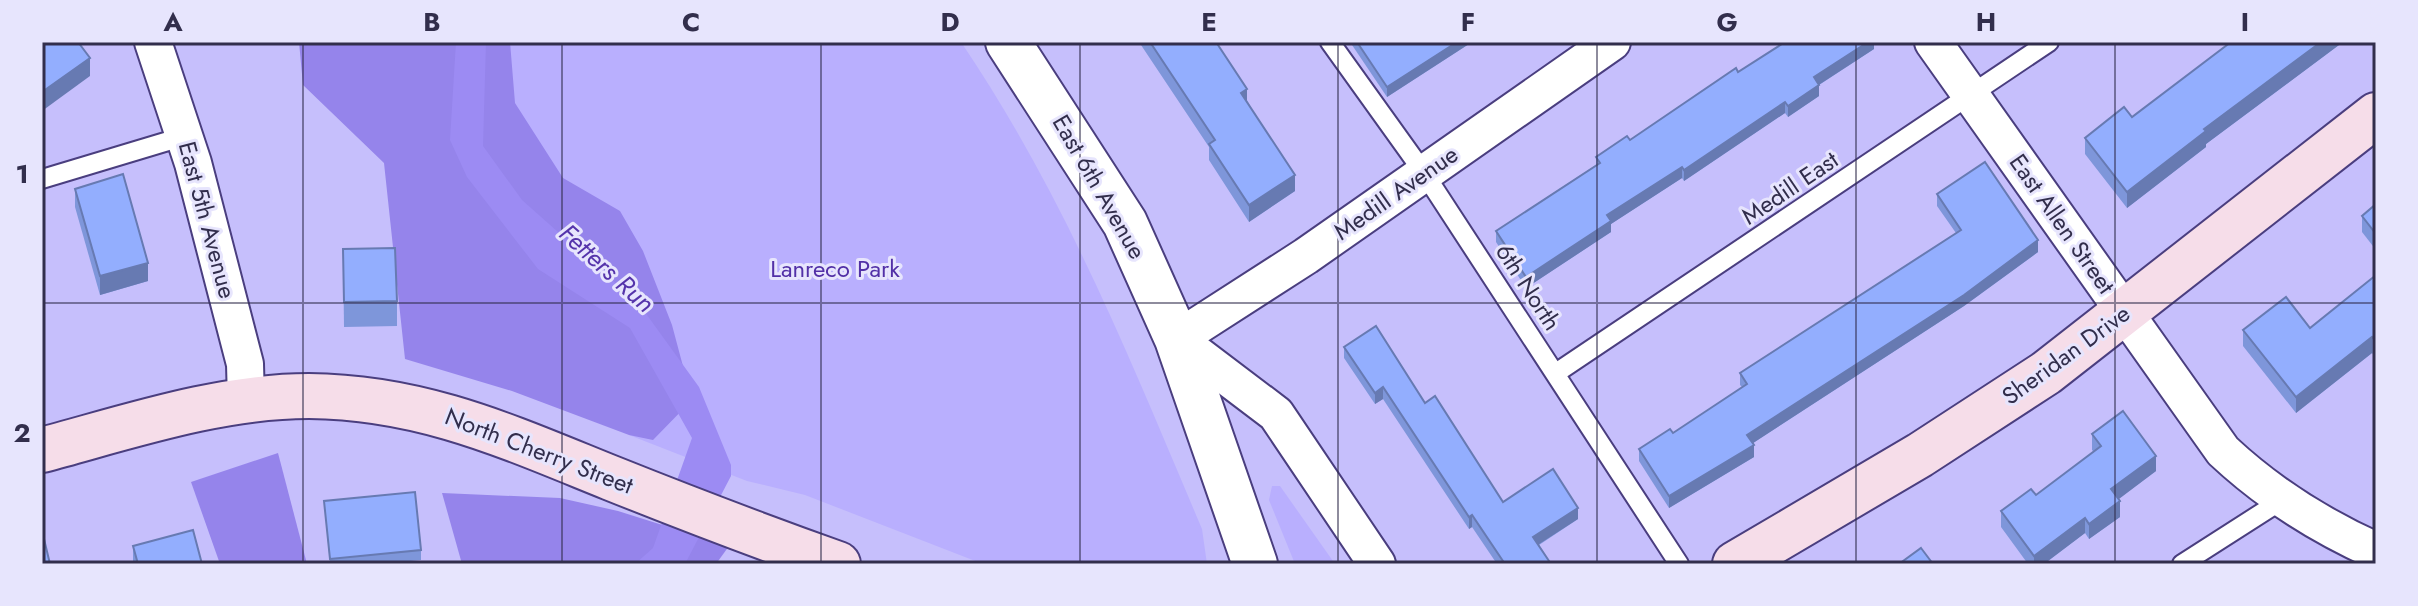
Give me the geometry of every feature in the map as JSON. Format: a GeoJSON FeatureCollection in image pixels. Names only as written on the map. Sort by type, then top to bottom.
{"type":"FeatureCollection","features":[{"type":"Feature","properties":{"kind":"main road","name":"Sheridan Drive"},"geometry":{"type":"LineString","coordinates":[[1735,564],[1920,455],[2046,373],[2376,115]]}},
{"type":"Feature","properties":{"kind":"main road","name":"North Cherry Street"},"geometry":{"type":"LineString","coordinates":[[42,450],[246,401],[309,396],[417,407],[508,434],[609,477],[838,564]]}},
{"type":"Feature","properties":{"kind":"street","name":"East 5th Avenue"},"geometry":{"type":"LineString","coordinates":[[153,42],[185,136],[245,364],[246,401]]}},
{"type":"Feature","properties":{"kind":"street","name":"East 6th Avenue"},"geometry":{"type":"LineString","coordinates":[[1008,42],[1125,223],[1177,339],[1255,564]]}},
{"type":"Feature","properties":{"kind":"street","name":"Medill Avenue"},"geometry":{"type":"LineString","coordinates":[[1177,339],[1612,42]]}},
{"type":"Feature","properties":{"kind":"street","name":"East Allen Street"},"geometry":{"type":"LineString","coordinates":[[1933,42],[2223,451],[2282,500],[2376,551]]}},
{"type":"Feature","properties":{"kind":"street","name":"East 6th Avenue"},"geometry":{"type":"LineString","coordinates":[[1177,339],[1276,414],[1377,564]]}},
{"type":"Feature","properties":{"kind":"lane","name":"6th North"},"geometry":{"type":"LineString","coordinates":[[1330,42],[1424,173],[1679,564]]}},
{"type":"Feature","properties":{"kind":"lane","name":"Medill East"},"geometry":{"type":"LineString","coordinates":[[1556,373],[2049,42]]}},
{"type":"Feature","properties":{"kind":"lane"},"geometry":{"type":"LineString","coordinates":[[42,179],[185,136]]}},
{"type":"Feature","properties":{"kind":"lane"},"geometry":{"type":"LineString","coordinates":[[2182,564],[2282,500]]}},
{"type":"Feature","properties":{"kind":"green space","name":"Lanreco Park"},"geometry":{"type":"Polygon","coordinates":[[[429,42],[961,42],[1032,159],[1094,280],[1202,529],[1207,564],[983,564],[805,495],[747,481],[629,435],[429,42]]]}},
{"type":"Feature","properties":{"kind":"green space"},"geometry":{"type":"Polygon","coordinates":[[[1272,486],[1280,486],[1335,564],[1295,564],[1269,500],[1272,486]]]}},
{"type":"Feature","properties":{"kind":"shaded area"},"geometry":{"type":"Polygon","coordinates":[[[299,42],[510,42],[515,103],[563,178],[620,211],[643,251],[672,325],[692,400],[653,440],[629,435],[512,391],[405,359],[384,163],[303,85],[299,42]]]}},
{"type":"Feature","properties":{"kind":"shaded area"},"geometry":{"type":"Polygon","coordinates":[[[456,42],[486,42],[483,146],[522,200],[639,304],[699,387],[731,465],[731,476],[685,564],[635,564],[653,548],[692,438],[630,328],[538,269],[467,177],[450,140],[456,42]]]}},
{"type":"Feature","properties":{"kind":"shaded area"},"geometry":{"type":"Polygon","coordinates":[[[278,453],[307,564],[220,564],[191,482],[278,453]]]}},
{"type":"Feature","properties":{"kind":"shaded area"},"geometry":{"type":"Polygon","coordinates":[[[442,493],[560,498],[618,511],[729,546],[716,564],[462,564],[442,493]]]}},
{"type":"Feature","properties":{"kind":"building"},"geometry":{"type":"Polygon","coordinates":[[[42,42],[78,42],[90,58],[42,92],[42,42]]]}},
{"type":"Feature","properties":{"kind":"building"},"geometry":{"type":"Polygon","coordinates":[[[1150,42],[1216,42],[1247,89],[1241,93],[1295,175],[1249,205],[1209,144],[1215,140],[1150,42]]]}},
{"type":"Feature","properties":{"kind":"building"},"geometry":{"type":"Polygon","coordinates":[[[1357,42],[1457,42],[1387,87],[1357,42]]]}},
{"type":"Feature","properties":{"kind":"building"},"geometry":{"type":"Polygon","coordinates":[[[1785,42],[1868,42],[1814,77],[1819,85],[1788,106],[1785,102],[1684,170],[1682,167],[1607,215],[1611,221],[1526,277],[1496,231],[1600,163],[1596,157],[1627,136],[1630,140],[1736,68],[1738,72],[1785,42]]]}},
{"type":"Feature","properties":{"kind":"building"},"geometry":{"type":"Polygon","coordinates":[[[2231,42],[2321,42],[2204,129],[2206,131],[2127,192],[2085,138],[2124,107],[2132,117],[2231,42]]]}},
{"type":"Feature","properties":{"kind":"building"},"geometry":{"type":"Polygon","coordinates":[[[1985,162],[2038,240],[1964,295],[1747,435],[1754,445],[1669,496],[1639,449],[1670,429],[1673,433],[1747,384],[1740,373],[1961,230],[1937,194],[1985,162]]]}},
{"type":"Feature","properties":{"kind":"building"},"geometry":{"type":"Polygon","coordinates":[[[123,174],[148,263],[100,276],[75,189],[123,174]]]}},
{"type":"Feature","properties":{"kind":"building"},"geometry":{"type":"Polygon","coordinates":[[[2376,204],[2376,234],[2362,216],[2376,204]]]}},
{"type":"Feature","properties":{"kind":"building"},"geometry":{"type":"Polygon","coordinates":[[[395,248],[397,301],[344,302],[343,249],[395,248]]]}},
{"type":"Feature","properties":{"kind":"building"},"geometry":{"type":"Polygon","coordinates":[[[2376,275],[2376,342],[2372,337],[2296,397],[2243,330],[2286,297],[2310,328],[2376,275]]]}},
{"type":"Feature","properties":{"kind":"building"},"geometry":{"type":"Polygon","coordinates":[[[1376,326],[1425,403],[1435,396],[1503,502],[1553,469],[1578,508],[1533,537],[1551,564],[1505,564],[1472,515],[1469,517],[1383,387],[1375,393],[1344,347],[1376,326]]]}},
{"type":"Feature","properties":{"kind":"building"},"geometry":{"type":"Polygon","coordinates":[[[2123,411],[2156,456],[2111,489],[2120,501],[2089,524],[2085,518],[2034,556],[2001,511],[2031,489],[2036,495],[2101,446],[2092,434],[2123,411]]]}},
{"type":"Feature","properties":{"kind":"building"},"geometry":{"type":"Polygon","coordinates":[[[415,492],[421,550],[330,559],[324,501],[415,492]]]}},
{"type":"Feature","properties":{"kind":"building"},"geometry":{"type":"Polygon","coordinates":[[[193,530],[202,564],[138,564],[133,546],[193,530]]]}},
{"type":"Feature","properties":{"kind":"building"},"geometry":{"type":"Polygon","coordinates":[[[44,539],[50,564],[42,564],[44,539]]]}},
{"type":"Feature","properties":{"kind":"building"},"geometry":{"type":"Polygon","coordinates":[[[1921,548],[1933,564],[1899,564],[1921,548]]]}},
{"type":"Feature","properties":{"kind":"water label","name":"Fetters Run"},"geometry":{"type":"Point","coordinates":[607,268]}}]}
